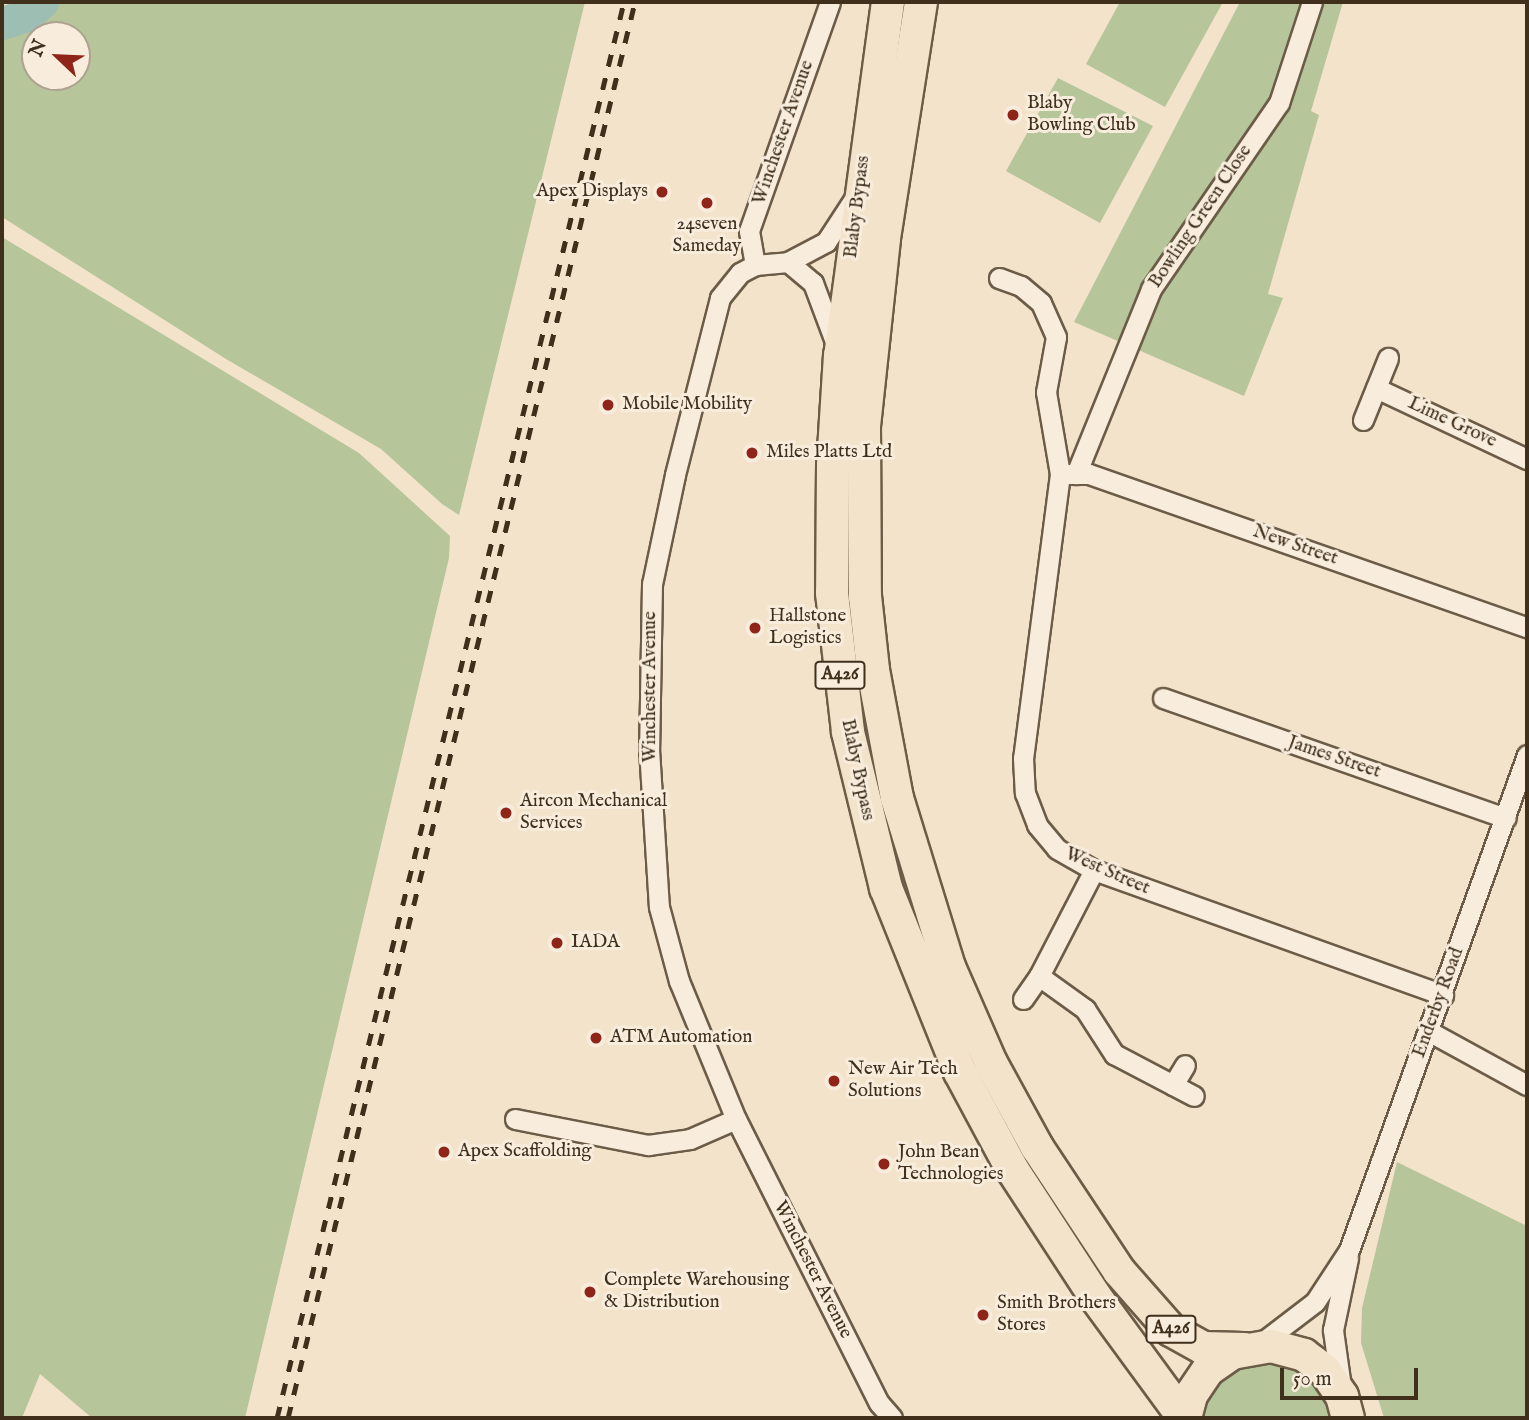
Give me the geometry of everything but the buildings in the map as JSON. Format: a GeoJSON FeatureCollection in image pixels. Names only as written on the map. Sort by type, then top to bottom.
{"type":"FeatureCollection","features":[{"type":"Feature","properties":{"kind":"main road","name":"Blaby Bypass"},"geometry":{"type":"LineString","coordinates":[[888,2],[860,191],[840,355],[832,593],[848,732],[886,888],[931,1009],[1012,1169],[1094,1295],[1184,1418]]}},
{"type":"Feature","properties":{"kind":"main road","name":"Blaby Bypass"},"geometry":{"type":"LineString","coordinates":[[921,2],[884,239],[864,425],[865,596],[873,670],[897,798],[949,967],[991,1063],[1037,1147],[1119,1271],[1171,1329],[1203,1348],[1282,1348],[1304,1355],[1325,1371],[1346,1412]]}},
{"type":"Feature","properties":{"kind":"main road"},"geometry":{"type":"LineString","coordinates":[[1184,1418],[1203,1376],[1220,1360],[1250,1348]]}},
{"type":"Feature","properties":{"kind":"street","name":"Winchester Avenue"},"geometry":{"type":"LineString","coordinates":[[830,2],[750,231],[755,265],[740,273],[720,299],[675,475],[651,598],[649,749],[659,908],[679,981],[736,1119],[879,1403],[892,1418]]}},
{"type":"Feature","properties":{"kind":"street","name":"Bowling Green Close"},"geometry":{"type":"LineString","coordinates":[[1068,474],[1150,289],[1279,103],[1312,2]]}},
{"type":"Feature","properties":{"kind":"street"},"geometry":{"type":"LineString","coordinates":[[755,265],[788,262],[826,242],[860,191]]}},
{"type":"Feature","properties":{"kind":"street"},"geometry":{"type":"LineString","coordinates":[[788,262],[813,283],[840,355]]}},
{"type":"Feature","properties":{"kind":"street"},"geometry":{"type":"LineString","coordinates":[[999,278],[1021,286],[1041,303],[1056,337],[1046,392],[1068,474]]}},
{"type":"Feature","properties":{"kind":"street"},"geometry":{"type":"LineString","coordinates":[[1363,420],[1388,358]]}},
{"type":"Feature","properties":{"kind":"street","name":"Lime Grove"},"geometry":{"type":"LineString","coordinates":[[1376,388],[1527,459]]}},
{"type":"Feature","properties":{"kind":"street","name":"New Street"},"geometry":{"type":"LineString","coordinates":[[1068,474],[1089,474],[1527,627]]}},
{"type":"Feature","properties":{"kind":"street","name":"West Street"},"geometry":{"type":"LineString","coordinates":[[1068,474],[1023,776],[1037,825],[1057,849],[1094,870],[1443,995]]}},
{"type":"Feature","properties":{"kind":"street","name":"James Street"},"geometry":{"type":"LineString","coordinates":[[1163,698],[1506,818]]}},
{"type":"Feature","properties":{"kind":"street","name":"Enderby Road"},"geometry":{"type":"LineString","coordinates":[[1346,1412],[1333,1330],[1349,1250],[1430,1032],[1527,755]]}},
{"type":"Feature","properties":{"kind":"street"},"geometry":{"type":"LineString","coordinates":[[1023,999],[1039,976],[1094,870]]}},
{"type":"Feature","properties":{"kind":"street"},"geometry":{"type":"LineString","coordinates":[[1039,976],[1085,1009],[1114,1054],[1194,1096]]}},
{"type":"Feature","properties":{"kind":"street"},"geometry":{"type":"LineString","coordinates":[[1430,1032],[1527,1085]]}},
{"type":"Feature","properties":{"kind":"street"},"geometry":{"type":"LineString","coordinates":[[1173,1085],[1185,1065]]}},
{"type":"Feature","properties":{"kind":"street"},"geometry":{"type":"LineString","coordinates":[[514,1119],[648,1144],[690,1139],[736,1119]]}},
{"type":"Feature","properties":{"kind":"street","name":"Enderby Road"},"geometry":{"type":"LineString","coordinates":[[1250,1348],[1282,1331],[1315,1302],[1349,1250]]}},
{"type":"Feature","properties":{"kind":"green space"},"geometry":{"type":"Polygon","coordinates":[[[51,2],[585,2],[459,515],[442,504],[381,449],[226,359],[2,217],[2,31],[21,23],[21,91],[91,91],[91,21],[26,21],[35,17],[51,2]]]}},
{"type":"Feature","properties":{"kind":"green space"},"geometry":{"type":"Polygon","coordinates":[[[1120,2],[1223,2],[1165,107],[1086,64],[1120,2]]]}},
{"type":"Feature","properties":{"kind":"green space"},"geometry":{"type":"Polygon","coordinates":[[[1240,2],[1343,2],[1311,111],[1319,115],[1268,294],[1283,298],[1244,396],[1074,322],[1240,2]]]}},
{"type":"Feature","properties":{"kind":"green space"},"geometry":{"type":"Polygon","coordinates":[[[1058,78],[1153,126],[1100,223],[1006,171],[1058,78]]]}},
{"type":"Feature","properties":{"kind":"green space"},"geometry":{"type":"Polygon","coordinates":[[[2,237],[359,453],[450,536],[449,558],[245,1418],[92,1418],[40,1374],[22,1418],[2,1418],[2,237]]]}},
{"type":"Feature","properties":{"kind":"green space"},"geometry":{"type":"Polygon","coordinates":[[[1397,1162],[1527,1226],[1527,1418],[1384,1418],[1361,1343],[1362,1308],[1397,1162]]]}},
{"type":"Feature","properties":{"kind":"green space"},"geometry":{"type":"Polygon","coordinates":[[[1271,1361],[1303,1371],[1320,1385],[1335,1418],[1199,1418],[1220,1379],[1234,1368],[1271,1361]]]}},
{"type":"Feature","properties":{"kind":"waterway"},"geometry":{"type":"LineString","coordinates":[[2,23],[27,15],[42,2]]}},
{"type":"Feature","properties":{"kind":"railway"},"geometry":{"type":"LineString","coordinates":[[277,1418],[624,2]]}},
{"type":"Feature","properties":{"kind":"railway"},"geometry":{"type":"LineString","coordinates":[[288,1418],[635,2]]}},
{"type":"Feature","properties":{"kind":"place","name":"Blaby Bowling Club"},"geometry":{"type":"Point","coordinates":[1013,115]}},
{"type":"Feature","properties":{"kind":"place","name":"Apex Displays"},"geometry":{"type":"Point","coordinates":[662,192]}},
{"type":"Feature","properties":{"kind":"place","name":"24seven Sameday"},"geometry":{"type":"Point","coordinates":[707,203]}},
{"type":"Feature","properties":{"kind":"place","name":"Mobile Mobility"},"geometry":{"type":"Point","coordinates":[608,405]}},
{"type":"Feature","properties":{"kind":"place","name":"Miles Platts Ltd"},"geometry":{"type":"Point","coordinates":[752,453]}},
{"type":"Feature","properties":{"kind":"place","name":"Hallstone Logistics"},"geometry":{"type":"Point","coordinates":[755,628]}},
{"type":"Feature","properties":{"kind":"place","name":"Aircon Mechanical Services"},"geometry":{"type":"Point","coordinates":[506,813]}},
{"type":"Feature","properties":{"kind":"place","name":"IADA"},"geometry":{"type":"Point","coordinates":[557,943]}},
{"type":"Feature","properties":{"kind":"place","name":"ATM Automation"},"geometry":{"type":"Point","coordinates":[596,1038]}},
{"type":"Feature","properties":{"kind":"place","name":"New Air Tech Solutions"},"geometry":{"type":"Point","coordinates":[834,1081]}},
{"type":"Feature","properties":{"kind":"place","name":"Apex Scaffolding"},"geometry":{"type":"Point","coordinates":[444,1152]}},
{"type":"Feature","properties":{"kind":"place","name":"John Bean Technologies"},"geometry":{"type":"Point","coordinates":[884,1164]}},
{"type":"Feature","properties":{"kind":"place","name":"Complete Warehousing & Distribution"},"geometry":{"type":"Point","coordinates":[590,1292]}},
{"type":"Feature","properties":{"kind":"place","name":"Smith Brothers Stores"},"geometry":{"type":"Point","coordinates":[983,1315]}}]}
